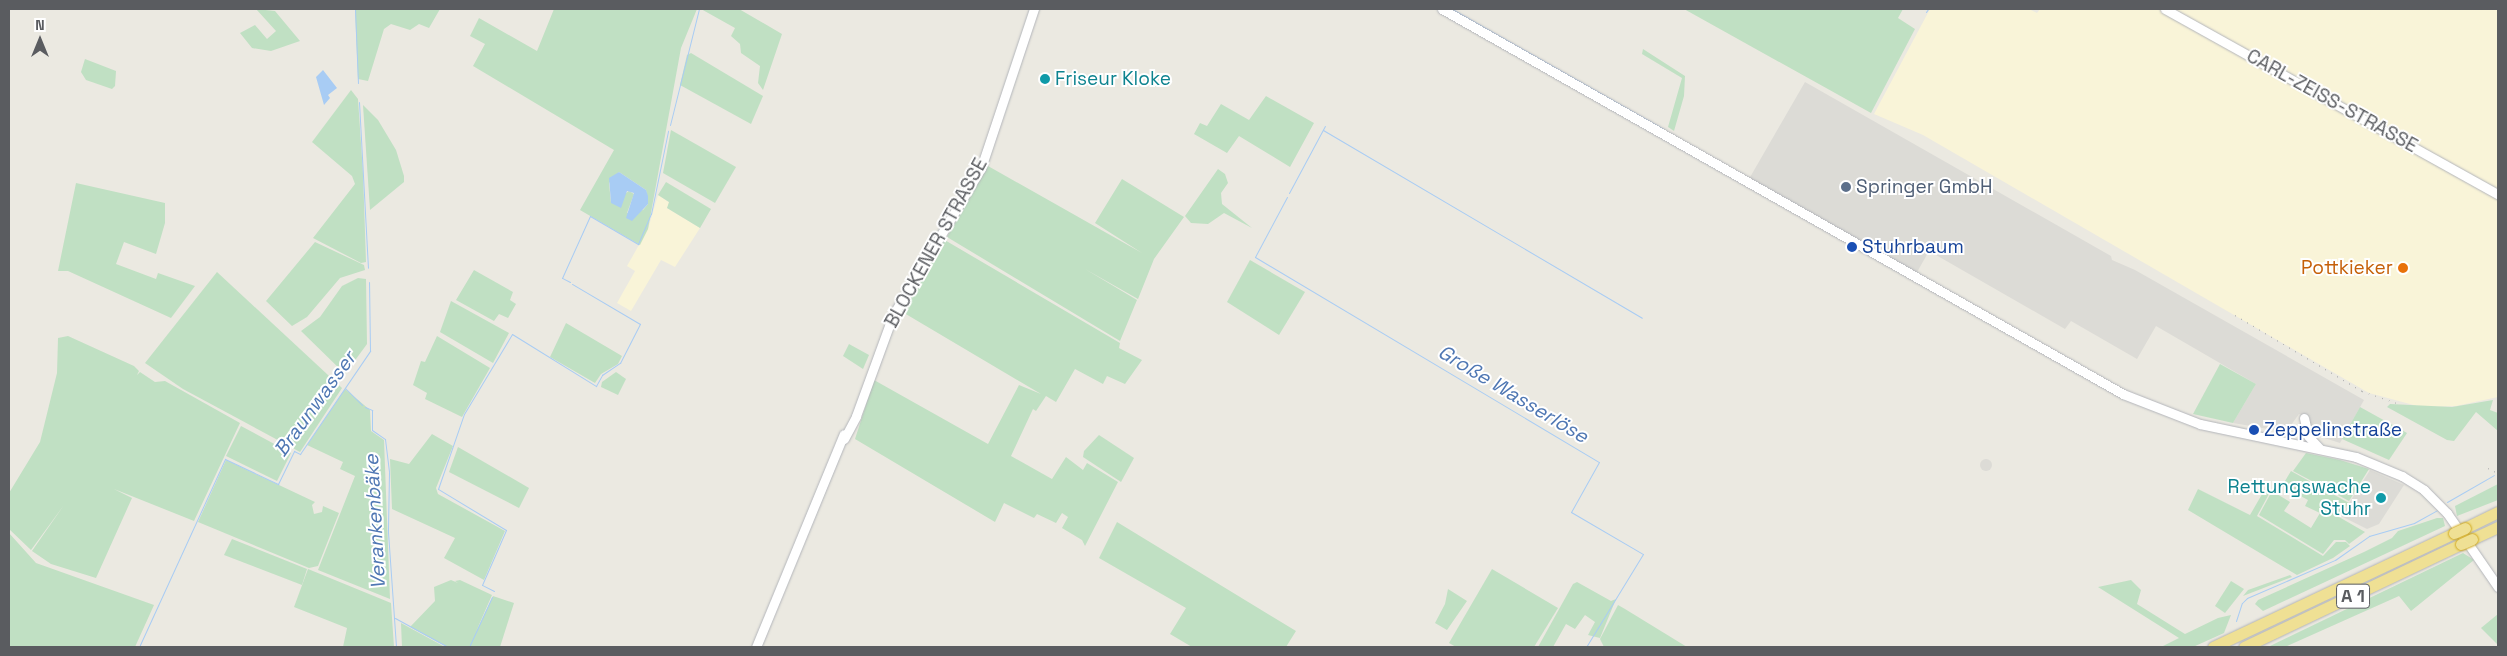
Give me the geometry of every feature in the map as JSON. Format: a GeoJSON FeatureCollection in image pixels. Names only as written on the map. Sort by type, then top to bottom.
{"type":"FeatureCollection","features":[{"type":"Feature","properties":{"kind":"highway","name":"A 1"},"geometry":{"type":"LineString","coordinates":[[2215,646],[2498,512]]}},
{"type":"Feature","properties":{"kind":"highway","name":"A 1"},"geometry":{"type":"LineString","coordinates":[[2244,647],[2498,527]]}},
{"type":"Feature","properties":{"kind":"street","name":"BLOCKENER STRASSE"},"geometry":{"type":"LineString","coordinates":[[756,647],[844,439],[856,416],[885,334],[898,305],[981,168],[1034,9]]}},
{"type":"Feature","properties":{"kind":"street"},"geometry":{"type":"LineString","coordinates":[[1442,9],[2122,394],[2177,418],[2223,431],[2320,448],[2356,457],[2389,469],[2414,483],[2437,502],[2447,513],[2498,587]]}},
{"type":"Feature","properties":{"kind":"street","name":"CARL-ZEISS-STRASSE"},"geometry":{"type":"LineString","coordinates":[[2165,9],[2498,194]]}},
{"type":"Feature","properties":{"kind":"street"},"geometry":{"type":"LineString","coordinates":[[2304,418],[2308,436],[2320,448]]}},
{"type":"Feature","properties":{"kind":"shaded area"},"geometry":{"type":"Polygon","coordinates":[[[1930,9],[2029,9],[2037,13],[2040,9],[2498,9],[2498,397],[2456,406],[2421,407],[2369,393],[1923,135],[1874,114],[1930,9]]]}},
{"type":"Feature","properties":{"kind":"shaded area"},"geometry":{"type":"Polygon","coordinates":[[[1805,82],[2111,256],[2112,260],[2135,270],[2364,400],[2340,443],[2315,435],[2310,428],[2310,418],[2299,414],[2286,432],[2233,423],[2256,384],[2156,326],[2137,359],[2071,321],[2065,329],[1929,251],[1916,274],[1749,179],[1805,82]]]}},
{"type":"Feature","properties":{"kind":"shaded area"},"geometry":{"type":"Polygon","coordinates":[[[658,195],[670,203],[667,208],[700,228],[675,267],[661,260],[631,311],[617,303],[635,271],[627,266],[648,229],[658,195]]]}},
{"type":"Feature","properties":{"kind":"shaded area"},"geometry":{"type":"Polygon","coordinates":[[[1984,459],[1988,459],[1992,465],[1988,471],[1984,471],[1980,467],[1980,463],[1984,459]]]}},
{"type":"Feature","properties":{"kind":"shaded area"},"geometry":{"type":"Polygon","coordinates":[[[2370,470],[2404,485],[2379,524],[2367,529],[2341,516],[2370,470]]]}},
{"type":"Feature","properties":{"kind":"green space"},"geometry":{"type":"Polygon","coordinates":[[[256,9],[275,11],[300,41],[271,51],[252,48],[240,33],[255,25],[267,39],[276,31],[256,9]]]}},
{"type":"Feature","properties":{"kind":"green space"},"geometry":{"type":"Polygon","coordinates":[[[355,9],[440,9],[429,28],[419,24],[410,30],[391,24],[384,29],[368,81],[358,79],[355,9]]]}},
{"type":"Feature","properties":{"kind":"green space"},"geometry":{"type":"Polygon","coordinates":[[[554,9],[697,9],[681,48],[648,229],[640,245],[580,210],[614,150],[473,66],[485,44],[470,36],[479,18],[537,51],[554,9]],[[619,172],[609,183],[611,203],[629,191],[634,194],[627,213],[643,210],[648,204],[646,190],[619,172]]]}},
{"type":"Feature","properties":{"kind":"green space"},"geometry":{"type":"Polygon","coordinates":[[[701,9],[739,9],[782,34],[763,90],[758,83],[760,66],[741,53],[740,44],[731,36],[735,28],[701,9]]]}},
{"type":"Feature","properties":{"kind":"green space"},"geometry":{"type":"Polygon","coordinates":[[[1684,9],[1903,9],[1898,18],[1915,29],[1871,113],[1684,9]]]}},
{"type":"Feature","properties":{"kind":"green space"},"geometry":{"type":"Polygon","coordinates":[[[1643,49],[1685,76],[1684,96],[1674,131],[1668,127],[1682,78],[1642,54],[1643,49]]]}},
{"type":"Feature","properties":{"kind":"green space"},"geometry":{"type":"Polygon","coordinates":[[[691,53],[763,96],[751,124],[680,85],[687,55],[691,53]]]}},
{"type":"Feature","properties":{"kind":"green space"},"geometry":{"type":"Polygon","coordinates":[[[85,59],[116,71],[115,86],[112,89],[86,80],[81,72],[85,59]]]}},
{"type":"Feature","properties":{"kind":"green space"},"geometry":{"type":"Polygon","coordinates":[[[351,90],[358,99],[363,173],[366,262],[361,263],[313,238],[355,184],[352,176],[312,142],[351,90]]]}},
{"type":"Feature","properties":{"kind":"green space"},"geometry":{"type":"Polygon","coordinates":[[[1266,96],[1314,123],[1290,167],[1239,136],[1227,153],[1194,134],[1200,123],[1207,126],[1221,104],[1249,120],[1266,96]]]}},
{"type":"Feature","properties":{"kind":"green space"},"geometry":{"type":"Polygon","coordinates":[[[363,105],[378,120],[396,150],[404,176],[404,182],[370,210],[363,105]]]}},
{"type":"Feature","properties":{"kind":"green space"},"geometry":{"type":"Polygon","coordinates":[[[671,130],[736,167],[715,203],[663,173],[671,130]]]}},
{"type":"Feature","properties":{"kind":"green space"},"geometry":{"type":"Polygon","coordinates":[[[988,166],[1142,253],[1095,223],[1122,179],[1184,217],[1154,259],[1138,299],[1085,269],[1137,300],[1120,341],[947,237],[988,166]]]}},
{"type":"Feature","properties":{"kind":"green space"},"geometry":{"type":"Polygon","coordinates":[[[1218,169],[1225,174],[1228,183],[1221,193],[1222,204],[1252,228],[1224,213],[1208,224],[1191,223],[1185,216],[1218,169]]]}},
{"type":"Feature","properties":{"kind":"green space"},"geometry":{"type":"Polygon","coordinates":[[[666,182],[711,209],[700,228],[667,208],[669,202],[658,195],[666,182]]]}},
{"type":"Feature","properties":{"kind":"green space"},"geometry":{"type":"Polygon","coordinates":[[[76,183],[165,203],[165,223],[156,254],[124,242],[116,264],[156,279],[158,273],[195,286],[171,318],[68,271],[58,271],[76,183]]]}},
{"type":"Feature","properties":{"kind":"green space"},"geometry":{"type":"Polygon","coordinates":[[[943,239],[1120,343],[1119,348],[1142,360],[1125,384],[1107,376],[1103,384],[1075,369],[1056,402],[1046,396],[1036,411],[1033,409],[1011,456],[1052,479],[1066,457],[1083,470],[1087,463],[1118,482],[1085,546],[1082,540],[1062,528],[1068,517],[1062,513],[1056,523],[1037,514],[1034,518],[1004,503],[995,522],[855,439],[874,380],[988,444],[1019,385],[1041,394],[899,310],[943,239]]]}},
{"type":"Feature","properties":{"kind":"green space"},"geometry":{"type":"Polygon","coordinates":[[[315,242],[364,265],[365,270],[340,278],[307,317],[292,326],[266,301],[315,242]]]}},
{"type":"Feature","properties":{"kind":"green space"},"geometry":{"type":"Polygon","coordinates":[[[1250,260],[1305,292],[1279,335],[1227,302],[1250,260]]]}},
{"type":"Feature","properties":{"kind":"green space"},"geometry":{"type":"Polygon","coordinates":[[[474,270],[513,292],[510,300],[516,304],[508,318],[499,314],[494,321],[456,300],[474,270]]]}},
{"type":"Feature","properties":{"kind":"green space"},"geometry":{"type":"Polygon","coordinates":[[[217,272],[342,388],[300,452],[183,389],[145,363],[217,272]]]}},
{"type":"Feature","properties":{"kind":"green space"},"geometry":{"type":"Polygon","coordinates":[[[358,278],[366,279],[367,344],[345,374],[301,331],[320,317],[342,286],[358,278]]]}},
{"type":"Feature","properties":{"kind":"green space"},"geometry":{"type":"Polygon","coordinates":[[[451,301],[509,333],[493,363],[440,332],[451,301]]]}},
{"type":"Feature","properties":{"kind":"green space"},"geometry":{"type":"Polygon","coordinates":[[[566,323],[622,356],[618,364],[601,374],[595,383],[550,357],[566,323]]]}},
{"type":"Feature","properties":{"kind":"green space"},"geometry":{"type":"Polygon","coordinates":[[[68,336],[134,366],[139,371],[137,375],[140,372],[155,382],[165,381],[240,423],[194,521],[114,489],[132,498],[96,578],[51,564],[32,551],[64,505],[31,550],[9,529],[9,493],[40,442],[57,373],[58,338],[68,336]]]}},
{"type":"Feature","properties":{"kind":"green space"},"geometry":{"type":"Polygon","coordinates":[[[437,336],[490,368],[462,417],[425,399],[427,393],[413,385],[421,361],[425,362],[437,336]]]}},
{"type":"Feature","properties":{"kind":"green space"},"geometry":{"type":"Polygon","coordinates":[[[849,344],[869,355],[863,369],[843,356],[849,344]]]}},
{"type":"Feature","properties":{"kind":"green space"},"geometry":{"type":"Polygon","coordinates":[[[2220,364],[2256,384],[2233,423],[2193,414],[2220,364]]]}},
{"type":"Feature","properties":{"kind":"green space"},"geometry":{"type":"Polygon","coordinates":[[[616,372],[626,379],[618,395],[601,387],[602,382],[616,372]]]}},
{"type":"Feature","properties":{"kind":"green space"},"geometry":{"type":"Polygon","coordinates":[[[345,389],[370,410],[371,431],[384,440],[390,599],[318,570],[355,476],[340,469],[343,462],[307,445],[345,389]]]}},
{"type":"Feature","properties":{"kind":"green space"},"geometry":{"type":"Polygon","coordinates":[[[2493,400],[2490,410],[2498,413],[2498,431],[2476,412],[2454,441],[2447,440],[2387,407],[2390,404],[2452,407],[2493,400]]]}},
{"type":"Feature","properties":{"kind":"green space"},"geometry":{"type":"Polygon","coordinates":[[[2360,407],[2407,433],[2389,460],[2342,439],[2360,407]]]}},
{"type":"Feature","properties":{"kind":"green space"},"geometry":{"type":"Polygon","coordinates":[[[241,426],[291,453],[277,481],[226,456],[241,426]]]}},
{"type":"Feature","properties":{"kind":"green space"},"geometry":{"type":"Polygon","coordinates":[[[432,434],[453,446],[436,488],[438,494],[505,531],[484,580],[444,558],[455,538],[392,509],[390,459],[409,464],[432,434]]]}},
{"type":"Feature","properties":{"kind":"green space"},"geometry":{"type":"Polygon","coordinates":[[[1099,435],[1134,458],[1121,482],[1083,457],[1084,451],[1099,435]]]}},
{"type":"Feature","properties":{"kind":"green space"},"geometry":{"type":"Polygon","coordinates":[[[458,447],[529,488],[519,508],[449,472],[458,447]]]}},
{"type":"Feature","properties":{"kind":"green space"},"geometry":{"type":"Polygon","coordinates":[[[2306,453],[2340,460],[2369,469],[2349,501],[2293,471],[2306,453]]]}},
{"type":"Feature","properties":{"kind":"green space"},"geometry":{"type":"Polygon","coordinates":[[[226,460],[315,502],[312,505],[314,514],[322,512],[323,506],[339,513],[318,566],[309,568],[198,522],[226,460]]]}},
{"type":"Feature","properties":{"kind":"green space"},"geometry":{"type":"Polygon","coordinates":[[[2291,471],[2349,503],[2339,517],[2365,532],[2349,544],[2345,540],[2334,540],[2323,554],[2259,515],[2272,491],[2290,502],[2284,511],[2311,528],[2320,513],[2305,506],[2308,500],[2282,486],[2291,471]]]}},
{"type":"Feature","properties":{"kind":"green space"},"geometry":{"type":"Polygon","coordinates":[[[2498,484],[2498,500],[2457,516],[2455,506],[2498,484]]]}},
{"type":"Feature","properties":{"kind":"green space"},"geometry":{"type":"Polygon","coordinates":[[[2198,489],[2250,515],[2265,489],[2270,492],[2257,516],[2323,556],[2336,542],[2346,542],[2350,546],[2333,558],[2297,575],[2188,510],[2198,489]]]}},
{"type":"Feature","properties":{"kind":"green space"},"geometry":{"type":"Polygon","coordinates":[[[2437,518],[2443,518],[2445,526],[2263,611],[2255,604],[2258,600],[2392,538],[2398,531],[2437,518]]]}},
{"type":"Feature","properties":{"kind":"green space"},"geometry":{"type":"Polygon","coordinates":[[[1117,522],[1296,631],[1286,647],[1192,647],[1170,634],[1186,608],[1099,558],[1117,522]]]}},
{"type":"Feature","properties":{"kind":"green space"},"geometry":{"type":"Polygon","coordinates":[[[9,533],[36,563],[154,605],[135,647],[9,647],[9,533]]]}},
{"type":"Feature","properties":{"kind":"green space"},"geometry":{"type":"Polygon","coordinates":[[[232,539],[307,569],[302,585],[224,555],[232,539]]]}},
{"type":"Feature","properties":{"kind":"green space"},"geometry":{"type":"Polygon","coordinates":[[[2463,553],[2474,560],[2411,611],[2399,596],[2285,647],[2270,646],[2463,553]]]}},
{"type":"Feature","properties":{"kind":"green space"},"geometry":{"type":"Polygon","coordinates":[[[308,569],[391,603],[394,647],[343,647],[347,628],[294,607],[308,569]]]}},
{"type":"Feature","properties":{"kind":"green space"},"geometry":{"type":"Polygon","coordinates":[[[1492,569],[1558,608],[1534,647],[1456,647],[1449,643],[1492,569]]]}},
{"type":"Feature","properties":{"kind":"green space"},"geometry":{"type":"Polygon","coordinates":[[[2290,575],[2292,577],[2243,596],[2248,590],[2290,575]]]}},
{"type":"Feature","properties":{"kind":"green space"},"geometry":{"type":"Polygon","coordinates":[[[451,580],[458,583],[455,581],[460,580],[492,595],[475,634],[493,596],[514,603],[500,647],[447,647],[410,627],[435,601],[434,587],[451,580]]]}},
{"type":"Feature","properties":{"kind":"green space"},"geometry":{"type":"Polygon","coordinates":[[[2131,580],[2141,590],[2137,604],[2185,634],[2218,618],[2231,615],[2224,633],[2193,647],[2161,647],[2179,638],[2098,587],[2131,580]]]}},
{"type":"Feature","properties":{"kind":"green space"},"geometry":{"type":"Polygon","coordinates":[[[2231,581],[2244,589],[2225,613],[2215,606],[2231,581]]]}},
{"type":"Feature","properties":{"kind":"green space"},"geometry":{"type":"Polygon","coordinates":[[[1577,582],[1611,601],[1616,599],[1600,638],[1588,635],[1595,622],[1585,615],[1575,629],[1566,624],[1553,647],[1538,647],[1573,584],[1577,582]]]}},
{"type":"Feature","properties":{"kind":"green space"},"geometry":{"type":"Polygon","coordinates":[[[1448,589],[1467,601],[1447,630],[1435,623],[1445,604],[1448,589]]]}},
{"type":"Feature","properties":{"kind":"green space"},"geometry":{"type":"Polygon","coordinates":[[[1618,605],[1687,647],[1604,647],[1600,639],[1618,605]]]}},
{"type":"Feature","properties":{"kind":"green space"},"geometry":{"type":"Polygon","coordinates":[[[2498,614],[2498,645],[2481,628],[2498,614]]]}},
{"type":"Feature","properties":{"kind":"green space"},"geometry":{"type":"Polygon","coordinates":[[[401,623],[445,647],[402,647],[401,623]]]}},
{"type":"Feature","properties":{"kind":"water"},"geometry":{"type":"Polygon","coordinates":[[[323,70],[337,88],[328,95],[330,98],[324,105],[316,77],[323,70]]]}},
{"type":"Feature","properties":{"kind":"water"},"geometry":{"type":"Polygon","coordinates":[[[619,172],[646,190],[648,196],[648,204],[632,221],[626,218],[634,193],[627,191],[621,208],[611,203],[609,178],[619,172]]]}},
{"type":"Feature","properties":{"kind":"waterway","name":"Braunwasser"},"geometry":{"type":"LineString","coordinates":[[355,9],[358,83]]}},
{"type":"Feature","properties":{"kind":"waterway"},"geometry":{"type":"LineString","coordinates":[[670,125],[699,9]]}},
{"type":"Feature","properties":{"kind":"waterway"},"geometry":{"type":"LineString","coordinates":[[1452,9],[1663,129]]}},
{"type":"Feature","properties":{"kind":"waterway","name":"Braunwasser"},"geometry":{"type":"LineString","coordinates":[[359,102],[368,268]]}},
{"type":"Feature","properties":{"kind":"waterway","name":"Große Wasserlöse"},"geometry":{"type":"LineString","coordinates":[[1289,193],[1325,126]]}},
{"type":"Feature","properties":{"kind":"waterway"},"geometry":{"type":"LineString","coordinates":[[1323,130],[1642,318]]}},
{"type":"Feature","properties":{"kind":"waterway"},"geometry":{"type":"LineString","coordinates":[[570,282],[562,278],[590,216],[638,244],[651,214],[668,131]]}},
{"type":"Feature","properties":{"kind":"waterway","name":"Große Wasserlöse"},"geometry":{"type":"LineString","coordinates":[[1287,197],[1255,257],[1599,462],[1571,512],[1643,554],[1586,647]]}},
{"type":"Feature","properties":{"kind":"waterway","name":"Braunwasser"},"geometry":{"type":"LineString","coordinates":[[139,647],[225,459],[278,484],[294,451],[300,454],[370,351],[369,282]]}},
{"type":"Feature","properties":{"kind":"waterway"},"geometry":{"type":"LineString","coordinates":[[494,591],[482,585],[506,530],[438,489],[464,414],[512,334],[596,386],[602,375],[620,363],[640,324],[572,284]]}},
{"type":"Feature","properties":{"kind":"waterway","name":"Verankenbäke"},"geometry":{"type":"LineString","coordinates":[[345,388],[362,405]]}},
{"type":"Feature","properties":{"kind":"waterway","name":"Verankenbäke"},"geometry":{"type":"LineString","coordinates":[[365,407],[372,410],[372,430],[385,439],[389,472],[388,532],[396,647]]}},
{"type":"Feature","properties":{"kind":"waterway"},"geometry":{"type":"LineString","coordinates":[[2447,502],[2494,475]]}},
{"type":"Feature","properties":{"kind":"waterway"},"geometry":{"type":"LineString","coordinates":[[2236,621],[2242,603],[2247,598],[2335,560],[2369,536],[2414,523],[2437,510]]}},
{"type":"Feature","properties":{"kind":"waterway"},"geometry":{"type":"LineString","coordinates":[[469,647],[492,597]]}},
{"type":"Feature","properties":{"kind":"waterway"},"geometry":{"type":"LineString","coordinates":[[395,618],[448,647]]}},
{"type":"Feature","properties":{"kind":"railway"},"geometry":{"type":"LineString","coordinates":[[2235,315],[2362,391],[2396,403]]}},
{"type":"Feature","properties":{"kind":"railway"},"geometry":{"type":"LineString","coordinates":[[2488,468],[2498,473]]}},
{"type":"Feature","properties":{"kind":"place","name":"Friseur Kloke"},"geometry":{"type":"Point","coordinates":[1045,79]}},
{"type":"Feature","properties":{"kind":"place","name":"Springer GmbH"},"geometry":{"type":"Point","coordinates":[1846,187]}},
{"type":"Feature","properties":{"kind":"place","name":"Stuhrbaum"},"geometry":{"type":"Point","coordinates":[1852,247]}},
{"type":"Feature","properties":{"kind":"place","name":"Pottkieker"},"geometry":{"type":"Point","coordinates":[2403,268]}},
{"type":"Feature","properties":{"kind":"place","name":"Zeppelinstraße"},"geometry":{"type":"Point","coordinates":[2254,430]}},
{"type":"Feature","properties":{"kind":"place","name":"Rettungswache Stuhr"},"geometry":{"type":"Point","coordinates":[2381,498]}}]}
